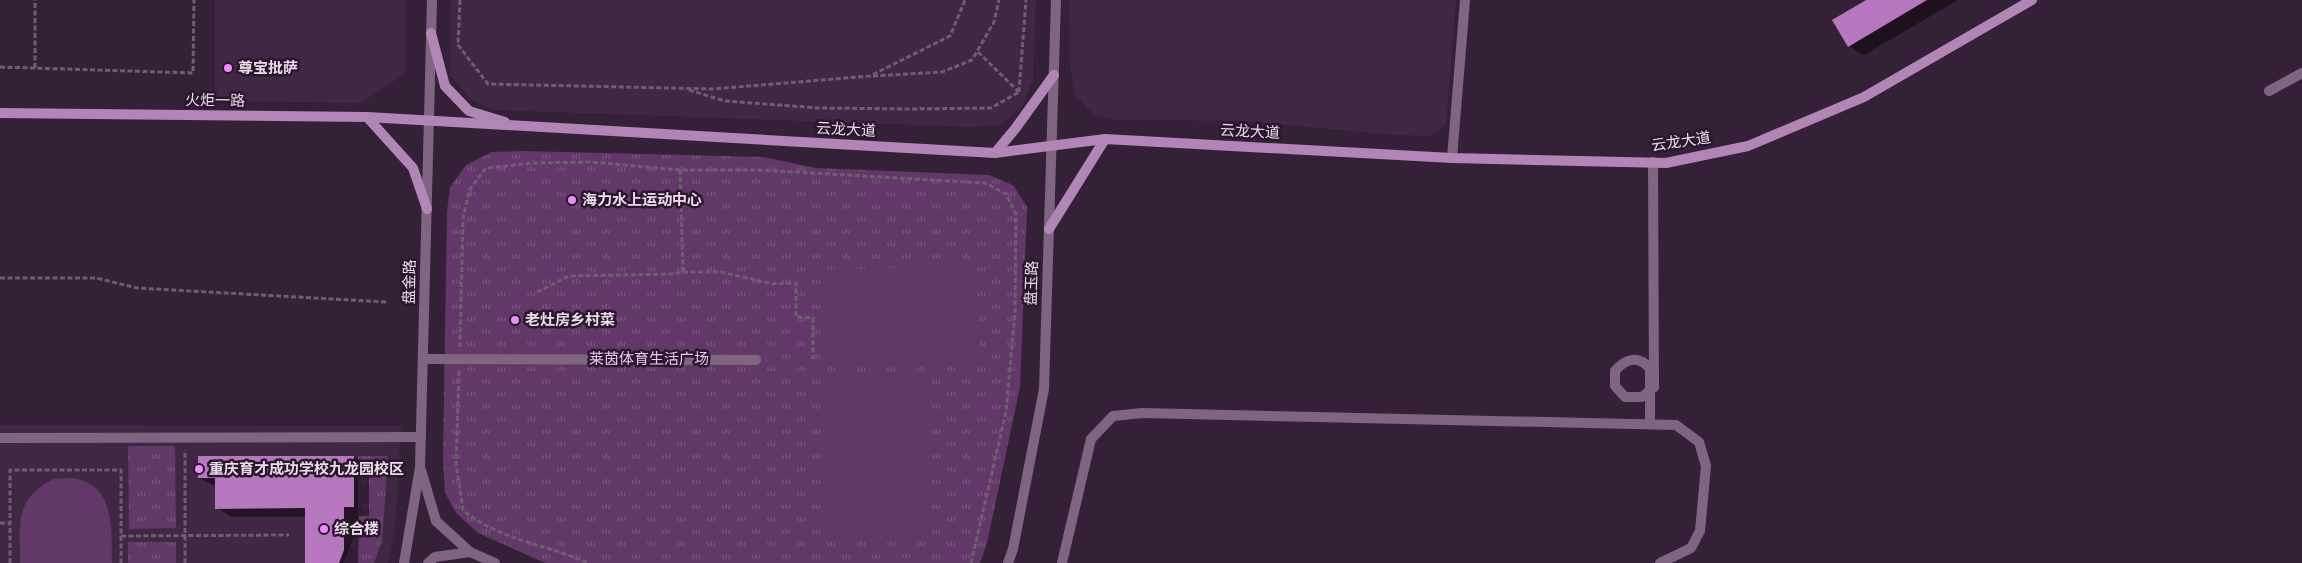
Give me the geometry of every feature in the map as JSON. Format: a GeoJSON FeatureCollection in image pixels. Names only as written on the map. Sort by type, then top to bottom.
{"type":"FeatureCollection","features":[{"type":"Feature","properties":{"kind":"main road","name":"云龙大道"},"geometry":{"type":"LineString","coordinates":[[430,122],[995,153],[1105,139],[1452,158],[1666,163],[1748,146],[1864,97],[2032,0]]}},
{"type":"Feature","properties":{"kind":"main road"},"geometry":{"type":"LineString","coordinates":[[431,33],[445,86],[469,111],[520,126]]}},
{"type":"Feature","properties":{"kind":"main road"},"geometry":{"type":"LineString","coordinates":[[995,153],[1054,75]]}},
{"type":"Feature","properties":{"kind":"main road","name":"火炬一路"},"geometry":{"type":"LineString","coordinates":[[0,113],[367,117],[430,122]]}},
{"type":"Feature","properties":{"kind":"main road"},"geometry":{"type":"LineString","coordinates":[[367,117],[413,168],[427,209]]}},
{"type":"Feature","properties":{"kind":"main road"},"geometry":{"type":"LineString","coordinates":[[1049,229],[1105,139]]}},
{"type":"Feature","properties":{"kind":"street","name":"盘金路"},"geometry":{"type":"LineString","coordinates":[[404,563],[420,466],[432,0]]}},
{"type":"Feature","properties":{"kind":"street","name":"盘玉路"},"geometry":{"type":"LineString","coordinates":[[1008,563],[1013,550],[1044,389],[1056,0]]}},
{"type":"Feature","properties":{"kind":"street"},"geometry":{"type":"LineString","coordinates":[[1452,158],[1465,0]]}},
{"type":"Feature","properties":{"kind":"street"},"geometry":{"type":"LineString","coordinates":[[2269,91],[2302,73]]}},
{"type":"Feature","properties":{"kind":"street"},"geometry":{"type":"LineString","coordinates":[[1650,423],[1650,370],[1640,360],[1632,359],[1625,360],[1615,371],[1615,386],[1625,398],[1642,398],[1654,387],[1653,162]]}},
{"type":"Feature","properties":{"kind":"street"},"geometry":{"type":"LineString","coordinates":[[423,360],[756,360]]}},
{"type":"Feature","properties":{"kind":"street"},"geometry":{"type":"LineString","coordinates":[[1062,563],[1091,439],[1113,416],[1142,413],[1676,425],[1699,442],[1706,466],[1700,531],[1691,548],[1660,563]]}},
{"type":"Feature","properties":{"kind":"street"},"geometry":{"type":"LineString","coordinates":[[0,438],[421,437]]}},
{"type":"Feature","properties":{"kind":"street"},"geometry":{"type":"LineString","coordinates":[[420,466],[436,522],[470,552],[495,563]]}},
{"type":"Feature","properties":{"kind":"street"},"geometry":{"type":"LineString","coordinates":[[428,563],[435,557],[470,552]]}},
{"type":"Feature","properties":{"kind":"path"},"geometry":{"type":"LineString","coordinates":[[35,0],[35,68]]}},
{"type":"Feature","properties":{"kind":"path"},"geometry":{"type":"LineString","coordinates":[[0,67],[193,73],[194,0]]}},
{"type":"Feature","properties":{"kind":"path"},"geometry":{"type":"LineString","coordinates":[[460,0],[458,45],[488,84],[683,88],[713,88],[870,76],[915,76],[942,72],[972,60],[994,22],[1000,0]]}},
{"type":"Feature","properties":{"kind":"path"},"geometry":{"type":"LineString","coordinates":[[870,76],[950,36],[965,0]]}},
{"type":"Feature","properties":{"kind":"path"},"geometry":{"type":"LineString","coordinates":[[1019,92],[1026,0]]}},
{"type":"Feature","properties":{"kind":"path"},"geometry":{"type":"LineString","coordinates":[[978,52],[1019,92]]}},
{"type":"Feature","properties":{"kind":"path"},"geometry":{"type":"LineString","coordinates":[[683,88],[725,101],[818,108],[909,110],[991,108],[1019,92]]}},
{"type":"Feature","properties":{"kind":"path"},"geometry":{"type":"LineString","coordinates":[[588,563],[507,536],[477,522],[462,510],[456,463],[463,218],[470,189],[486,168],[591,162],[680,170],[759,170],[985,183],[1006,194],[1016,214],[1015,313],[1006,412],[971,563]]}},
{"type":"Feature","properties":{"kind":"path"},"geometry":{"type":"LineString","coordinates":[[680,170],[683,272]]}},
{"type":"Feature","properties":{"kind":"path"},"geometry":{"type":"LineString","coordinates":[[537,292],[569,276],[672,274],[683,272],[722,272],[773,284],[796,283],[796,317],[813,318],[813,359]]}},
{"type":"Feature","properties":{"kind":"path"},"geometry":{"type":"LineString","coordinates":[[0,278],[96,278],[137,288],[386,302]]}},
{"type":"Feature","properties":{"kind":"path"},"geometry":{"type":"LineString","coordinates":[[185,437],[185,563]]}},
{"type":"Feature","properties":{"kind":"path"},"geometry":{"type":"LineString","coordinates":[[10,563],[10,470],[121,470],[121,563]]}},
{"type":"Feature","properties":{"kind":"path"},"geometry":{"type":"LineString","coordinates":[[0,523],[10,523]]}},
{"type":"Feature","properties":{"kind":"path"},"geometry":{"type":"LineString","coordinates":[[121,536],[289,535]]}},
{"type":"Feature","properties":{"kind":"shaded area"},"geometry":{"type":"Polygon","coordinates":[[[215,0],[406,0],[405,74],[361,103],[215,101],[215,0]]]}},
{"type":"Feature","properties":{"kind":"shaded area"},"geometry":{"type":"Polygon","coordinates":[[[451,0],[1036,0],[1033,79],[1022,108],[1001,125],[973,127],[493,110],[469,98],[450,74],[451,0]]]}},
{"type":"Feature","properties":{"kind":"shaded area"},"geometry":{"type":"Polygon","coordinates":[[[1069,0],[1456,0],[1446,124],[1432,136],[1393,135],[1246,121],[1114,120],[1093,114],[1075,94],[1070,68],[1069,0]]]}},
{"type":"Feature","properties":{"kind":"shaded area","name":"重庆育才成功学校九龙园校区"},"geometry":{"type":"Polygon","coordinates":[[[0,425],[401,426],[396,513],[388,563],[0,563],[0,425]]]}},
{"type":"Feature","properties":{"kind":"green space","name":"莱茵体育生活广场"},"geometry":{"type":"Polygon","coordinates":[[[522,151],[763,157],[816,168],[989,175],[1013,185],[1027,207],[1020,387],[987,543],[980,563],[545,563],[478,533],[457,514],[445,493],[443,460],[447,212],[450,187],[466,165],[492,152],[522,151]]]}},
{"type":"Feature","properties":{"kind":"green space"},"geometry":{"type":"Polygon","coordinates":[[[974,266],[982,363],[823,364],[821,270],[974,266]]]}},
{"type":"Feature","properties":{"kind":"green space"},"geometry":{"type":"Polygon","coordinates":[[[925,374],[927,536],[823,537],[822,375],[925,374]]]}},
{"type":"Feature","properties":{"kind":"green space"},"geometry":{"type":"Polygon","coordinates":[[[128,446],[175,446],[176,528],[129,529],[128,446]]]}},
{"type":"Feature","properties":{"kind":"green space"},"geometry":{"type":"Polygon","coordinates":[[[358,456],[388,456],[382,541],[374,563],[344,563],[358,526],[358,456]]]}},
{"type":"Feature","properties":{"kind":"green space"},"geometry":{"type":"Polygon","coordinates":[[[54,479],[78,479],[90,484],[99,492],[109,513],[112,563],[20,563],[20,524],[26,504],[41,486],[54,479]]]}},
{"type":"Feature","properties":{"kind":"green space"},"geometry":{"type":"Polygon","coordinates":[[[128,542],[176,542],[176,563],[128,563],[128,542]]]}},
{"type":"Feature","properties":{"kind":"green space"},"geometry":{"type":"Polygon","coordinates":[[[880,558],[930,558],[930,563],[880,563],[880,558]]]}},
{"type":"Feature","properties":{"kind":"building"},"geometry":{"type":"Polygon","coordinates":[[[1866,0],[1927,0],[1848,47],[1832,20],[1866,0]]]}},
{"type":"Feature","properties":{"kind":"building","name":"综合楼"},"geometry":{"type":"Polygon","coordinates":[[[198,456],[354,456],[354,507],[344,507],[344,550],[339,563],[305,563],[305,508],[215,509],[215,478],[198,478],[198,456]]]}},
{"type":"Feature","properties":{"kind":"place","name":"尊宝批萨"},"geometry":{"type":"Point","coordinates":[228,68]}},
{"type":"Feature","properties":{"kind":"place","name":"海力水上运动中心"},"geometry":{"type":"Point","coordinates":[572,200]}},
{"type":"Feature","properties":{"kind":"place","name":"老灶房乡村菜"},"geometry":{"type":"Point","coordinates":[515,320]}},
{"type":"Feature","properties":{"kind":"place","name":"重庆育才成功学校九龙园校区"},"geometry":{"type":"Point","coordinates":[199,469]}},
{"type":"Feature","properties":{"kind":"place","name":"综合楼"},"geometry":{"type":"Point","coordinates":[324,529]}}]}
